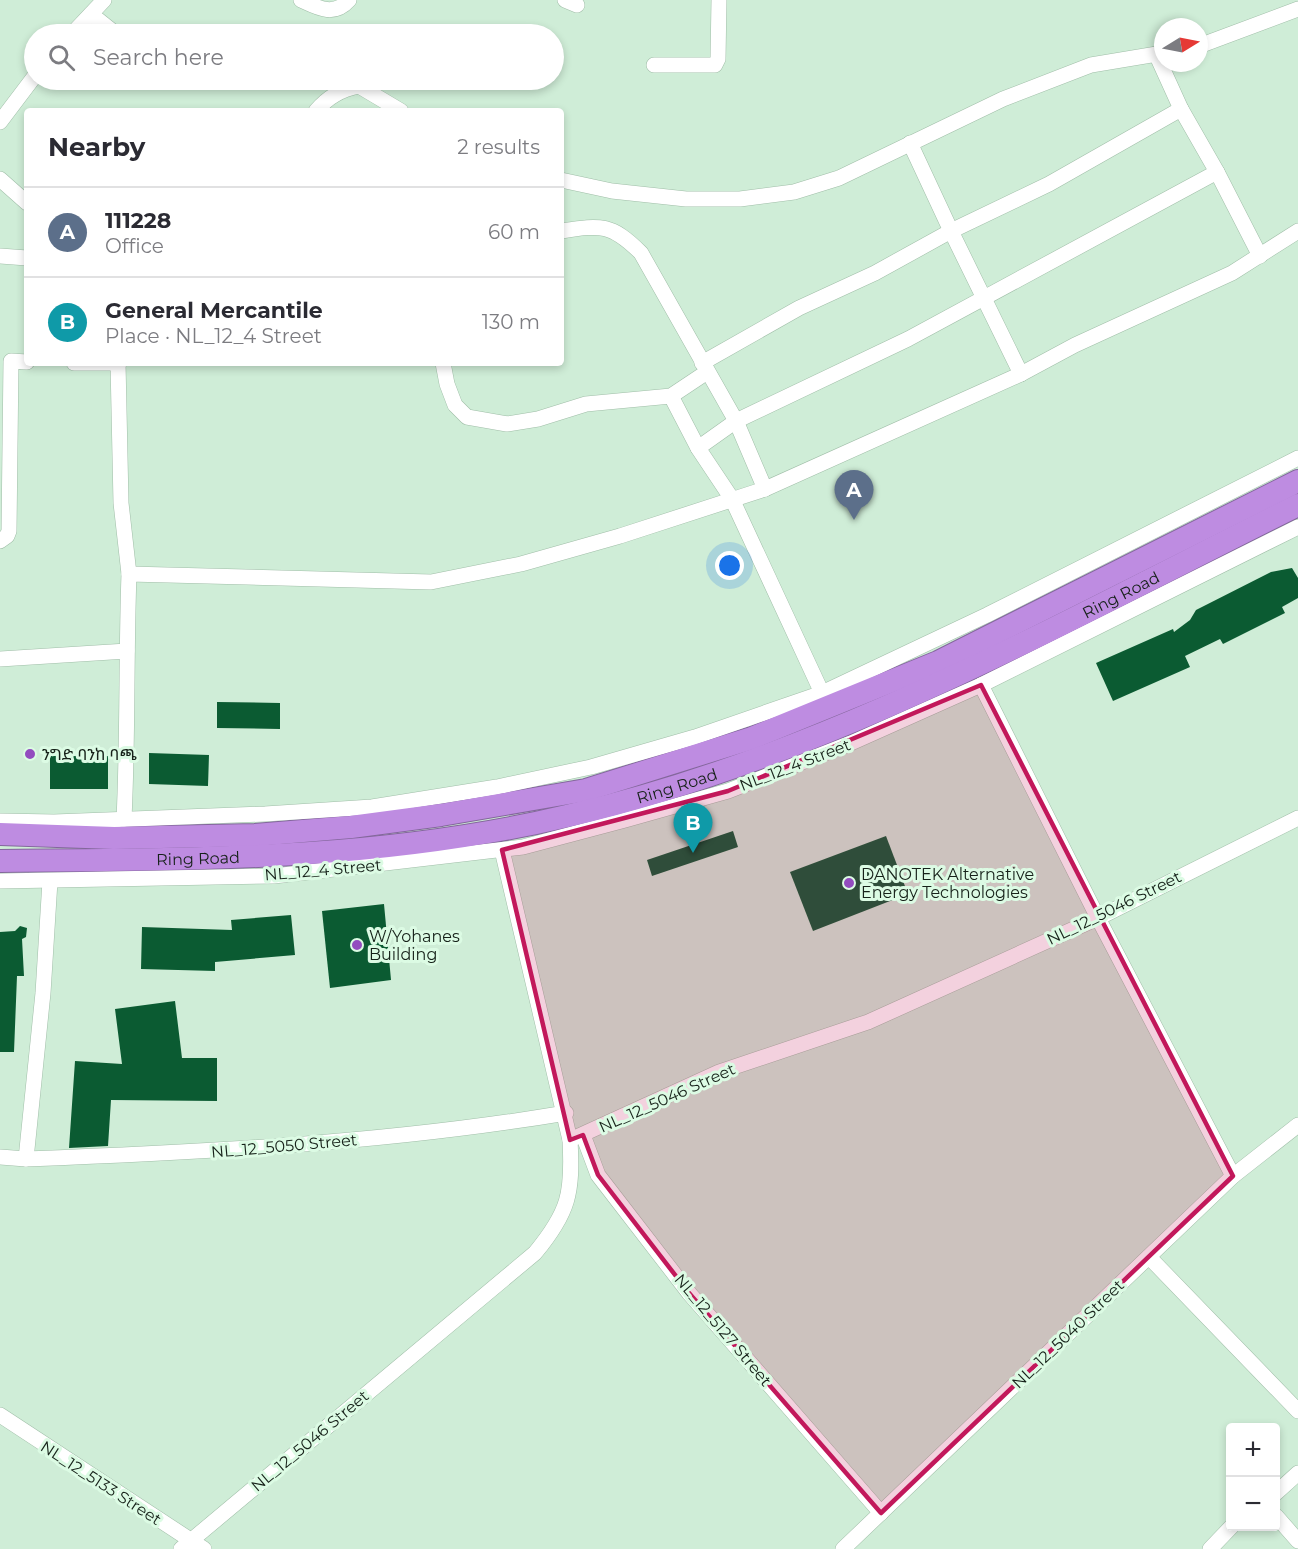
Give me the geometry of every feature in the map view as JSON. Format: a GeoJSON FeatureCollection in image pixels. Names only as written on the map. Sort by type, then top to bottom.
{"type":"FeatureCollection","features":[{"type":"Feature","properties":{"kind":"highway","name":"Ring Road"},"geometry":{"type":"LineString","coordinates":[[0,834],[114,838],[255,835],[351,827],[441,815],[585,790],[752,738],[938,662],[1298,482]]}},
{"type":"Feature","properties":{"kind":"highway","name":"Ring Road"},"geometry":{"type":"LineString","coordinates":[[0,861],[255,858],[327,853],[462,836],[585,812],[740,767],[849,725],[941,683],[1298,505]]}},
{"type":"Feature","properties":{"kind":"street"},"geometry":{"type":"LineString","coordinates":[[82,24],[104,0]]}},
{"type":"Feature","properties":{"kind":"street"},"geometry":{"type":"LineString","coordinates":[[301,0],[323,11],[337,9],[349,0]]}},
{"type":"Feature","properties":{"kind":"street"},"geometry":{"type":"LineString","coordinates":[[654,65],[715,65],[718,59],[719,0]]}},
{"type":"Feature","properties":{"kind":"street"},"geometry":{"type":"LineString","coordinates":[[1208,43],[1298,9]]}},
{"type":"Feature","properties":{"kind":"street"},"geometry":{"type":"LineString","coordinates":[[91,14],[104,24]]}},
{"type":"Feature","properties":{"kind":"street"},"geometry":{"type":"LineString","coordinates":[[564,181],[612,191],[686,199],[740,199],[813,188],[839,178],[910,142],[1004,99],[1091,65],[1154,55]]}},
{"type":"Feature","properties":{"kind":"street"},"geometry":{"type":"LineString","coordinates":[[1166,72],[1181,109],[1217,172],[1260,256]]}},
{"type":"Feature","properties":{"kind":"street"},"geometry":{"type":"LineString","coordinates":[[0,122],[24,90]]}},
{"type":"Feature","properties":{"kind":"street"},"geometry":{"type":"LineString","coordinates":[[319,108],[327,99],[344,90]]}},
{"type":"Feature","properties":{"kind":"street"},"geometry":{"type":"LineString","coordinates":[[366,90],[396,108]]}},
{"type":"Feature","properties":{"kind":"street"},"geometry":{"type":"LineString","coordinates":[[444,366],[455,405],[467,417],[507,424],[538,419],[586,404],[671,396],[704,368],[799,308],[875,273],[951,231],[1049,184],[1181,109]]}},
{"type":"Feature","properties":{"kind":"street"},"geometry":{"type":"LineString","coordinates":[[910,142],[1021,374]]}},
{"type":"Feature","properties":{"kind":"street"},"geometry":{"type":"LineString","coordinates":[[698,448],[736,421],[908,339],[1217,172]]}},
{"type":"Feature","properties":{"kind":"street"},"geometry":{"type":"LineString","coordinates":[[0,179],[24,200]]}},
{"type":"Feature","properties":{"kind":"street"},"geometry":{"type":"LineString","coordinates":[[564,231],[598,225],[623,235],[641,254],[736,421],[765,489]]}},
{"type":"Feature","properties":{"kind":"street"},"geometry":{"type":"LineString","coordinates":[[129,574],[431,582],[521,564],[765,489],[1021,374],[1075,345],[1232,273],[1298,231]]}},
{"type":"Feature","properties":{"kind":"street"},"geometry":{"type":"LineString","coordinates":[[0,256],[24,258]]}},
{"type":"Feature","properties":{"kind":"street"},"geometry":{"type":"LineString","coordinates":[[0,541],[7,536],[9,531],[5,361],[24,362]]}},
{"type":"Feature","properties":{"kind":"street"},"geometry":{"type":"LineString","coordinates":[[118,366],[120,503],[129,574],[128,726],[124,819]]}},
{"type":"Feature","properties":{"kind":"street"},"geometry":{"type":"LineString","coordinates":[[671,396],[698,448],[732,499],[822,693]]}},
{"type":"Feature","properties":{"kind":"street"},"geometry":{"type":"LineString","coordinates":[[0,821],[265,814],[372,807],[497,787],[591,767],[822,693],[987,615],[1298,458]]}},
{"type":"Feature","properties":{"kind":"street","name":"NL_12_4 Street"},"geometry":{"type":"LineString","coordinates":[[0,881],[274,876],[523,847],[728,791],[851,743],[981,685],[1298,527]]}},
{"type":"Feature","properties":{"kind":"street"},"geometry":{"type":"LineString","coordinates":[[0,659],[127,651]]}},
{"type":"Feature","properties":{"kind":"street"},"geometry":{"type":"LineString","coordinates":[[981,685],[1098,918],[1233,1176]]}},
{"type":"Feature","properties":{"kind":"street","name":"NL_12_5046 Street"},"geometry":{"type":"LineString","coordinates":[[186,1545],[535,1253],[558,1226],[567,1204],[577,1137],[719,1072],[868,1022],[1098,918],[1298,818]]}},
{"type":"Feature","properties":{"kind":"street"},"geometry":{"type":"LineString","coordinates":[[502,850],[566,1113],[577,1137]]}},
{"type":"Feature","properties":{"kind":"street"},"geometry":{"type":"LineString","coordinates":[[26,1159],[43,993],[50,881]]}},
{"type":"Feature","properties":{"kind":"street","name":"NL_12_5050 Street"},"geometry":{"type":"LineString","coordinates":[[0,1157],[26,1159],[209,1152],[478,1128],[566,1113]]}},
{"type":"Feature","properties":{"kind":"street","name":"NL_12_5040 Street"},"geometry":{"type":"LineString","coordinates":[[843,1549],[1233,1176],[1298,1125]]}},
{"type":"Feature","properties":{"kind":"street","name":"NL_12_5127 Street"},"geometry":{"type":"LineString","coordinates":[[577,1137],[598,1175],[689,1293],[881,1513]]}},
{"type":"Feature","properties":{"kind":"street"},"geometry":{"type":"LineString","coordinates":[[1149,1257],[1298,1411]]}},
{"type":"Feature","properties":{"kind":"street","name":"NL_12_5133 Street"},"geometry":{"type":"LineString","coordinates":[[0,1414],[186,1545],[204,1549]]}},
{"type":"Feature","properties":{"kind":"street"},"geometry":{"type":"LineString","coordinates":[[1280,1489],[1298,1473]]}},
{"type":"Feature","properties":{"kind":"street"},"geometry":{"type":"LineString","coordinates":[[1280,1521],[1298,1541]]}},
{"type":"Feature","properties":{"kind":"street"},"geometry":{"type":"LineString","coordinates":[[1210,1549],[1228,1531]]}},
{"type":"Feature","properties":{"kind":"highlighted area"},"geometry":{"type":"Polygon","coordinates":[[[981,685],[1233,1176],[881,1513],[689,1293],[598,1175],[583,1135],[570,1140],[502,850],[728,791],[981,685]]]}},
{"type":"Feature","properties":{"kind":"building"},"geometry":{"type":"Polygon","coordinates":[[[1292,568],[1298,578],[1298,598],[1282,607],[1285,613],[1223,644],[1220,639],[1185,656],[1190,667],[1113,701],[1096,663],[1173,629],[1174,632],[1190,620],[1196,610],[1271,572],[1292,568]]]}},
{"type":"Feature","properties":{"kind":"building"},"geometry":{"type":"Polygon","coordinates":[[[217,702],[280,703],[280,729],[217,728],[217,702]]]}},
{"type":"Feature","properties":{"kind":"building"},"geometry":{"type":"Polygon","coordinates":[[[149,753],[209,755],[208,786],[149,784],[149,753]]]}},
{"type":"Feature","properties":{"kind":"building"},"geometry":{"type":"Polygon","coordinates":[[[50,756],[108,756],[108,789],[50,789],[50,756]]]}},
{"type":"Feature","properties":{"kind":"building"},"geometry":{"type":"Polygon","coordinates":[[[733,831],[738,847],[652,876],[647,860],[733,831]]]}},
{"type":"Feature","properties":{"kind":"building","name":"DANOTEK Alternative Energy Technologies"},"geometry":{"type":"Polygon","coordinates":[[[886,836],[908,894],[813,931],[790,872],[886,836]]]}},
{"type":"Feature","properties":{"kind":"building","name":"W/Yohanes Building"},"geometry":{"type":"Polygon","coordinates":[[[384,904],[391,980],[330,988],[322,911],[384,904]]]}},
{"type":"Feature","properties":{"kind":"building"},"geometry":{"type":"Polygon","coordinates":[[[291,915],[295,955],[215,962],[215,971],[141,969],[142,927],[232,930],[231,920],[291,915]]]}},
{"type":"Feature","properties":{"kind":"building"},"geometry":{"type":"Polygon","coordinates":[[[20,926],[27,928],[26,937],[22,939],[24,976],[17,976],[14,1052],[0,1052],[0,932],[15,931],[20,926]]]}},
{"type":"Feature","properties":{"kind":"building"},"geometry":{"type":"Polygon","coordinates":[[[175,1001],[182,1058],[217,1058],[217,1101],[111,1100],[108,1146],[69,1148],[75,1061],[122,1064],[115,1009],[175,1001]]]}},
{"type":"Feature","properties":{"kind":"place","name":"111228"},"geometry":{"type":"Point","coordinates":[854,520]}},
{"type":"Feature","properties":{"kind":"place","name":"ንግድ ባንከ ባጫ"},"geometry":{"type":"Point","coordinates":[30,754]}},
{"type":"Feature","properties":{"kind":"place","name":"General Mercantile"},"geometry":{"type":"Point","coordinates":[693,853]}},
{"type":"Feature","properties":{"kind":"place","name":"DANOTEK Alternative Energy Technologies"},"geometry":{"type":"Point","coordinates":[849,883]}},
{"type":"Feature","properties":{"kind":"place","name":"W/Yohanes Building"},"geometry":{"type":"Point","coordinates":[357,945]}}]}
